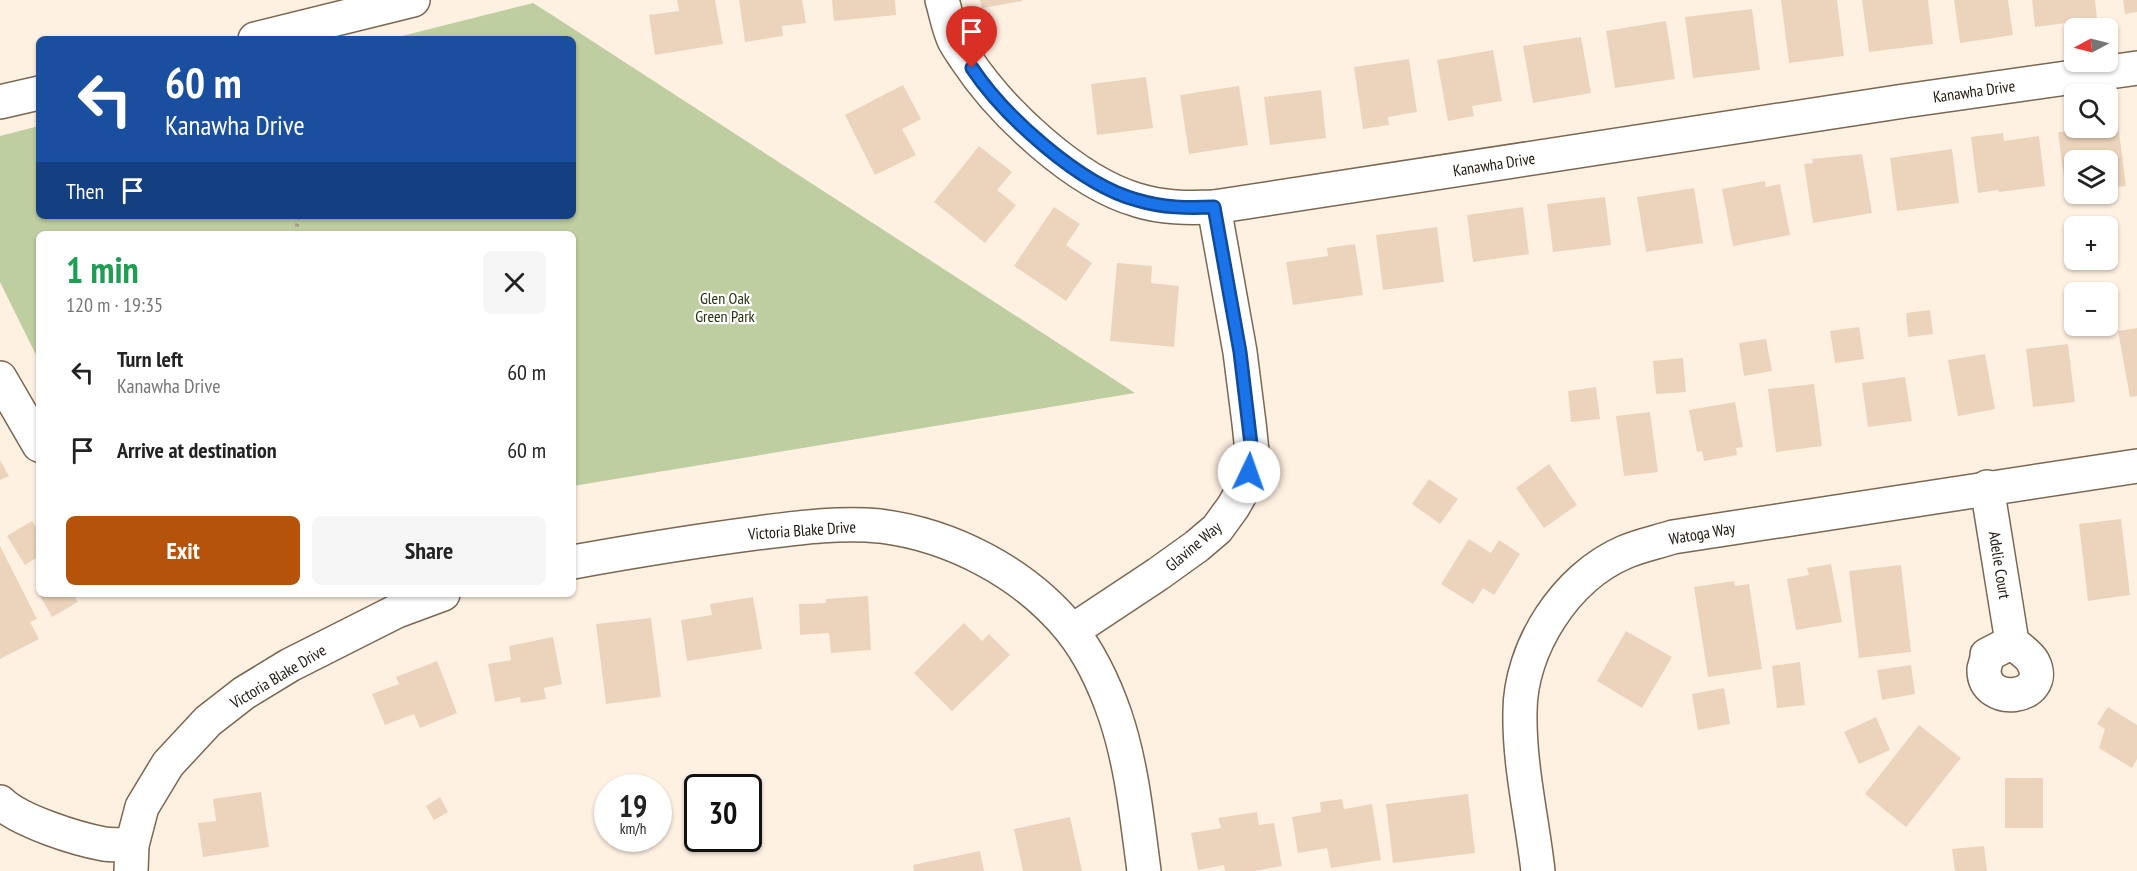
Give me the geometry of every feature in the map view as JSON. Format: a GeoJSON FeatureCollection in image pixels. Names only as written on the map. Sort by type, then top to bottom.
{"type":"FeatureCollection","features":[{"type":"Feature","properties":{"kind":"street"},"geometry":{"type":"LineString","coordinates":[[267,36],[413,0]]}},
{"type":"Feature","properties":{"kind":"street","name":"Kanawha Drive"},"geometry":{"type":"LineString","coordinates":[[942,0],[954,40],[981,81],[1018,122],[1060,158],[1104,187],[1136,200],[1178,208],[1214,207],[1904,101],[2137,68]]}},
{"type":"Feature","properties":{"kind":"street"},"geometry":{"type":"LineString","coordinates":[[0,102],[36,94]]}},
{"type":"Feature","properties":{"kind":"street","name":"Glavine Way"},"geometry":{"type":"LineString","coordinates":[[1072,631],[1197,546],[1217,529],[1246,484],[1253,461],[1249,423],[1240,352],[1214,207]]}},
{"type":"Feature","properties":{"kind":"street"},"geometry":{"type":"LineString","coordinates":[[0,378],[36,440]]}},
{"type":"Feature","properties":{"kind":"street","name":"Watoga Way"},"geometry":{"type":"LineString","coordinates":[[1538,871],[1522,745],[1520,711],[1524,681],[1532,652],[1544,626],[1560,602],[1605,563],[1625,552],[1673,537],[1987,487],[2137,466]]}},
{"type":"Feature","properties":{"kind":"street","name":"Adelie Court"},"geometry":{"type":"LineString","coordinates":[[1987,487],[2012,642]]}},
{"type":"Feature","properties":{"kind":"street","name":"Victoria Blake Drive"},"geometry":{"type":"LineString","coordinates":[[576,562],[726,537],[807,527],[850,525],[880,526],[950,543],[980,557],[1014,578],[1043,601],[1072,631],[1099,675],[1115,715],[1130,772],[1144,871]]}},
{"type":"Feature","properties":{"kind":"street","name":"Victoria Blake Drive"},"geometry":{"type":"LineString","coordinates":[[132,858],[142,807],[168,764],[208,721],[244,693],[290,666],[397,611],[435,597]]}},
{"type":"Feature","properties":{"kind":"street"},"geometry":{"type":"LineString","coordinates":[[0,802],[32,821],[70,835],[105,844],[132,858]]}},
{"type":"Feature","properties":{"kind":"green space","name":"Glen Oak Green Park"},"geometry":{"type":"Polygon","coordinates":[[[533,3],[1135,393],[576,486],[576,231],[36,231],[36,355],[0,282],[0,136],[36,127],[36,219],[576,219],[576,36],[402,36],[533,3]]]}},
{"type":"Feature","properties":{"kind":"building"},"geometry":{"type":"Polygon","coordinates":[[[677,0],[715,0],[723,44],[655,55],[649,15],[679,11],[677,0]]]}},
{"type":"Feature","properties":{"kind":"building"},"geometry":{"type":"Polygon","coordinates":[[[739,0],[802,0],[806,23],[782,26],[783,36],[745,42],[739,0]]]}},
{"type":"Feature","properties":{"kind":"building"},"geometry":{"type":"Polygon","coordinates":[[[832,0],[895,0],[896,15],[834,21],[832,0]]]}},
{"type":"Feature","properties":{"kind":"building"},"geometry":{"type":"Polygon","coordinates":[[[980,0],[1022,0],[1022,1],[982,8],[980,0]]]}},
{"type":"Feature","properties":{"kind":"building"},"geometry":{"type":"Polygon","coordinates":[[[1781,0],[1837,0],[1844,56],[1789,63],[1781,0]]]}},
{"type":"Feature","properties":{"kind":"building"},"geometry":{"type":"Polygon","coordinates":[[[1862,0],[1928,0],[1933,44],[1869,52],[1862,0]]]}},
{"type":"Feature","properties":{"kind":"building"},"geometry":{"type":"Polygon","coordinates":[[[1954,0],[2008,0],[2013,35],[1960,43],[1954,0]]]}},
{"type":"Feature","properties":{"kind":"building"},"geometry":{"type":"Polygon","coordinates":[[[2032,0],[2095,0],[2097,18],[2064,18],[2064,23],[2035,27],[2032,0]]]}},
{"type":"Feature","properties":{"kind":"building"},"geometry":{"type":"Polygon","coordinates":[[[2123,0],[2137,0],[2137,12],[2125,14],[2123,0]]]}},
{"type":"Feature","properties":{"kind":"building"},"geometry":{"type":"Polygon","coordinates":[[[1752,9],[1760,70],[1693,78],[1685,17],[1752,9]]]}},
{"type":"Feature","properties":{"kind":"building"},"geometry":{"type":"Polygon","coordinates":[[[1666,21],[1675,79],[1615,88],[1606,31],[1666,21]]]}},
{"type":"Feature","properties":{"kind":"building"},"geometry":{"type":"Polygon","coordinates":[[[1581,37],[1591,93],[1533,103],[1523,46],[1581,37]]]}},
{"type":"Feature","properties":{"kind":"building"},"geometry":{"type":"Polygon","coordinates":[[[1493,50],[1502,101],[1472,106],[1474,116],[1448,121],[1437,60],[1493,50]]]}},
{"type":"Feature","properties":{"kind":"building"},"geometry":{"type":"Polygon","coordinates":[[[1409,59],[1417,112],[1388,117],[1389,125],[1363,129],[1354,67],[1409,59]]]}},
{"type":"Feature","properties":{"kind":"building"},"geometry":{"type":"Polygon","coordinates":[[[1146,77],[1153,128],[1097,135],[1091,84],[1146,77]]]}},
{"type":"Feature","properties":{"kind":"building"},"geometry":{"type":"Polygon","coordinates":[[[903,85],[921,119],[902,129],[916,155],[875,175],[845,115],[903,85]]]}},
{"type":"Feature","properties":{"kind":"building"},"geometry":{"type":"Polygon","coordinates":[[[1239,86],[1248,145],[1189,154],[1180,95],[1239,86]]]}},
{"type":"Feature","properties":{"kind":"building"},"geometry":{"type":"Polygon","coordinates":[[[1321,90],[1326,138],[1270,145],[1264,97],[1321,90]]]}},
{"type":"Feature","properties":{"kind":"building"},"geometry":{"type":"Polygon","coordinates":[[[2118,124],[2126,186],[2118,187],[2118,150],[2064,150],[2064,178],[2058,132],[2064,132],[2064,138],[2118,138],[2118,124]]]}},
{"type":"Feature","properties":{"kind":"building"},"geometry":{"type":"Polygon","coordinates":[[[2003,133],[2004,141],[2039,136],[2045,186],[1978,193],[1971,137],[2003,133]]]}},
{"type":"Feature","properties":{"kind":"building"},"geometry":{"type":"Polygon","coordinates":[[[979,146],[1012,172],[997,190],[1016,205],[985,243],[934,202],[979,146]]]}},
{"type":"Feature","properties":{"kind":"building"},"geometry":{"type":"Polygon","coordinates":[[[1952,149],[1959,203],[1897,211],[1890,158],[1952,149]]]}},
{"type":"Feature","properties":{"kind":"building"},"geometry":{"type":"Polygon","coordinates":[[[1862,154],[1872,213],[1813,223],[1804,164],[1813,163],[1812,159],[1862,154]]]}},
{"type":"Feature","properties":{"kind":"building"},"geometry":{"type":"Polygon","coordinates":[[[1765,181],[1766,187],[1780,184],[1790,235],[1733,246],[1722,189],[1765,181]]]}},
{"type":"Feature","properties":{"kind":"building"},"geometry":{"type":"Polygon","coordinates":[[[1694,188],[1703,243],[1646,252],[1637,197],[1694,188]]]}},
{"type":"Feature","properties":{"kind":"building"},"geometry":{"type":"Polygon","coordinates":[[[1605,197],[1611,245],[1553,252],[1547,204],[1605,197]]]}},
{"type":"Feature","properties":{"kind":"building"},"geometry":{"type":"Polygon","coordinates":[[[1054,207],[1080,224],[1066,245],[1092,263],[1066,301],[1014,266],[1054,207]]]}},
{"type":"Feature","properties":{"kind":"building"},"geometry":{"type":"Polygon","coordinates":[[[1523,207],[1529,254],[1473,262],[1467,215],[1523,207]]]}},
{"type":"Feature","properties":{"kind":"building"},"geometry":{"type":"Polygon","coordinates":[[[1437,227],[1444,282],[1383,290],[1376,235],[1437,227]]]}},
{"type":"Feature","properties":{"kind":"building"},"geometry":{"type":"Polygon","coordinates":[[[1355,244],[1363,295],[1293,305],[1286,262],[1328,256],[1327,248],[1355,244]]]}},
{"type":"Feature","properties":{"kind":"building"},"geometry":{"type":"Polygon","coordinates":[[[1117,263],[1152,266],[1151,283],[1179,286],[1174,347],[1110,341],[1117,263]]]}},
{"type":"Feature","properties":{"kind":"building"},"geometry":{"type":"Polygon","coordinates":[[[1930,310],[1933,334],[1908,337],[1906,313],[1930,310]]]}},
{"type":"Feature","properties":{"kind":"building"},"geometry":{"type":"Polygon","coordinates":[[[1859,327],[1864,359],[1835,363],[1830,331],[1859,327]]]}},
{"type":"Feature","properties":{"kind":"building"},"geometry":{"type":"Polygon","coordinates":[[[2137,328],[2137,396],[2130,397],[2118,331],[2137,328]]]}},
{"type":"Feature","properties":{"kind":"building"},"geometry":{"type":"Polygon","coordinates":[[[1766,339],[1772,371],[1744,376],[1739,343],[1766,339]]]}},
{"type":"Feature","properties":{"kind":"building"},"geometry":{"type":"Polygon","coordinates":[[[2068,344],[2075,402],[2033,407],[2026,349],[2068,344]]]}},
{"type":"Feature","properties":{"kind":"building"},"geometry":{"type":"Polygon","coordinates":[[[1985,354],[1995,409],[1958,416],[1948,360],[1985,354]]]}},
{"type":"Feature","properties":{"kind":"building"},"geometry":{"type":"Polygon","coordinates":[[[1683,358],[1686,392],[1656,394],[1653,361],[1683,358]]]}},
{"type":"Feature","properties":{"kind":"building"},"geometry":{"type":"Polygon","coordinates":[[[1905,377],[1912,421],[1868,427],[1862,383],[1905,377]]]}},
{"type":"Feature","properties":{"kind":"building"},"geometry":{"type":"Polygon","coordinates":[[[1814,384],[1822,446],[1776,452],[1768,389],[1814,384]]]}},
{"type":"Feature","properties":{"kind":"building"},"geometry":{"type":"Polygon","coordinates":[[[1596,387],[1600,419],[1571,422],[1568,391],[1596,387]]]}},
{"type":"Feature","properties":{"kind":"building"},"geometry":{"type":"Polygon","coordinates":[[[1735,402],[1743,447],[1736,448],[1737,455],[1704,461],[1702,451],[1697,452],[1689,410],[1735,402]]]}},
{"type":"Feature","properties":{"kind":"building"},"geometry":{"type":"Polygon","coordinates":[[[1650,412],[1658,472],[1624,476],[1616,416],[1650,412]]]}},
{"type":"Feature","properties":{"kind":"building"},"geometry":{"type":"Polygon","coordinates":[[[0,460],[9,476],[0,480],[0,460]]]}},
{"type":"Feature","properties":{"kind":"building"},"geometry":{"type":"Polygon","coordinates":[[[1549,464],[1577,505],[1544,528],[1516,488],[1549,464]]]}},
{"type":"Feature","properties":{"kind":"building"},"geometry":{"type":"Polygon","coordinates":[[[1429,479],[1458,499],[1440,524],[1412,504],[1429,479]]]}},
{"type":"Feature","properties":{"kind":"building"},"geometry":{"type":"Polygon","coordinates":[[[2121,519],[2130,595],[2088,601],[2079,524],[2121,519]]]}},
{"type":"Feature","properties":{"kind":"building"},"geometry":{"type":"Polygon","coordinates":[[[32,521],[36,527],[36,558],[25,565],[7,536],[32,521]]]}},
{"type":"Feature","properties":{"kind":"building"},"geometry":{"type":"Polygon","coordinates":[[[1469,539],[1491,553],[1499,540],[1520,554],[1494,595],[1483,588],[1473,604],[1441,584],[1469,539]]]}},
{"type":"Feature","properties":{"kind":"building"},"geometry":{"type":"Polygon","coordinates":[[[0,546],[37,619],[30,622],[39,639],[0,659],[0,546]]]}},
{"type":"Feature","properties":{"kind":"building"},"geometry":{"type":"Polygon","coordinates":[[[1831,564],[1842,622],[1796,630],[1787,579],[1809,575],[1807,568],[1831,564]]]}},
{"type":"Feature","properties":{"kind":"building"},"geometry":{"type":"Polygon","coordinates":[[[1901,565],[1911,652],[1859,658],[1849,571],[1901,565]]]}},
{"type":"Feature","properties":{"kind":"building"},"geometry":{"type":"Polygon","coordinates":[[[1734,581],[1735,586],[1749,584],[1762,669],[1708,677],[1694,587],[1734,581]]]}},
{"type":"Feature","properties":{"kind":"building"},"geometry":{"type":"Polygon","coordinates":[[[868,596],[871,650],[831,653],[829,633],[800,635],[799,604],[826,603],[826,599],[868,596]]]}},
{"type":"Feature","properties":{"kind":"building"},"geometry":{"type":"Polygon","coordinates":[[[41,597],[75,597],[78,602],[52,617],[41,597]]]}},
{"type":"Feature","properties":{"kind":"building"},"geometry":{"type":"Polygon","coordinates":[[[753,597],[762,649],[687,661],[681,620],[712,615],[710,604],[753,597]]]}},
{"type":"Feature","properties":{"kind":"building"},"geometry":{"type":"Polygon","coordinates":[[[651,618],[661,697],[606,704],[596,624],[651,618]]]}},
{"type":"Feature","properties":{"kind":"building"},"geometry":{"type":"Polygon","coordinates":[[[964,623],[982,641],[989,634],[1010,655],[952,711],[914,673],[964,623]]]}},
{"type":"Feature","properties":{"kind":"building"},"geometry":{"type":"Polygon","coordinates":[[[1626,631],[1672,657],[1642,708],[1597,681],[1626,631]]]}},
{"type":"Feature","properties":{"kind":"building"},"geometry":{"type":"Polygon","coordinates":[[[553,637],[562,684],[544,688],[546,699],[521,703],[520,697],[495,702],[488,664],[511,660],[509,646],[553,637]]]}},
{"type":"Feature","properties":{"kind":"building"},"geometry":{"type":"Polygon","coordinates":[[[437,661],[457,713],[420,728],[414,714],[385,725],[372,694],[399,684],[396,677],[437,661]]]}},
{"type":"Feature","properties":{"kind":"building"},"geometry":{"type":"Polygon","coordinates":[[[1800,662],[1805,705],[1777,708],[1772,666],[1800,662]]]}},
{"type":"Feature","properties":{"kind":"building"},"geometry":{"type":"Polygon","coordinates":[[[1911,665],[1915,694],[1882,700],[1877,670],[1911,665]]]}},
{"type":"Feature","properties":{"kind":"building"},"geometry":{"type":"Polygon","coordinates":[[[1724,688],[1730,724],[1698,730],[1692,694],[1724,688]]]}},
{"type":"Feature","properties":{"kind":"building"},"geometry":{"type":"Polygon","coordinates":[[[2108,707],[2137,725],[2137,759],[2132,768],[2099,748],[2105,729],[2097,724],[2108,707]]]}},
{"type":"Feature","properties":{"kind":"building"},"geometry":{"type":"Polygon","coordinates":[[[1876,717],[1890,750],[1859,764],[1844,732],[1876,717]]]}},
{"type":"Feature","properties":{"kind":"building"},"geometry":{"type":"Polygon","coordinates":[[[1919,725],[1961,758],[1906,827],[1865,794],[1919,725]]]}},
{"type":"Feature","properties":{"kind":"building"},"geometry":{"type":"Polygon","coordinates":[[[2005,778],[2043,778],[2043,828],[2005,828],[2005,778]]]}},
{"type":"Feature","properties":{"kind":"building"},"geometry":{"type":"Polygon","coordinates":[[[261,792],[269,847],[203,857],[198,823],[216,821],[213,799],[261,792]]]}},
{"type":"Feature","properties":{"kind":"building"},"geometry":{"type":"Polygon","coordinates":[[[1468,794],[1475,853],[1393,863],[1386,804],[1468,794]]]}},
{"type":"Feature","properties":{"kind":"building"},"geometry":{"type":"Polygon","coordinates":[[[440,797],[448,812],[434,820],[426,806],[440,797]]]}},
{"type":"Feature","properties":{"kind":"building"},"geometry":{"type":"Polygon","coordinates":[[[1342,799],[1344,809],[1372,804],[1381,860],[1331,868],[1327,848],[1298,853],[1292,817],[1321,812],[1320,802],[1342,799]]]}},
{"type":"Feature","properties":{"kind":"building"},"geometry":{"type":"Polygon","coordinates":[[[1257,812],[1259,825],[1274,823],[1282,866],[1255,871],[1225,871],[1224,865],[1198,870],[1191,833],[1221,828],[1218,818],[1257,812]]]}},
{"type":"Feature","properties":{"kind":"building"},"geometry":{"type":"Polygon","coordinates":[[[1070,817],[1082,871],[1023,871],[1014,829],[1070,817]]]}},
{"type":"Feature","properties":{"kind":"building"},"geometry":{"type":"Polygon","coordinates":[[[1984,846],[1987,871],[1955,871],[1952,849],[1984,846]]]}},
{"type":"Feature","properties":{"kind":"building"},"geometry":{"type":"Polygon","coordinates":[[[980,851],[984,871],[914,871],[913,865],[980,851]]]}},
{"type":"Feature","properties":{"kind":"route"},"geometry":{"type":"LineString","coordinates":[[972,68],[1018,122],[1060,158],[1104,187],[1136,200],[1178,208],[1214,207],[1240,352],[1253,461],[1249,472]]}}]}
